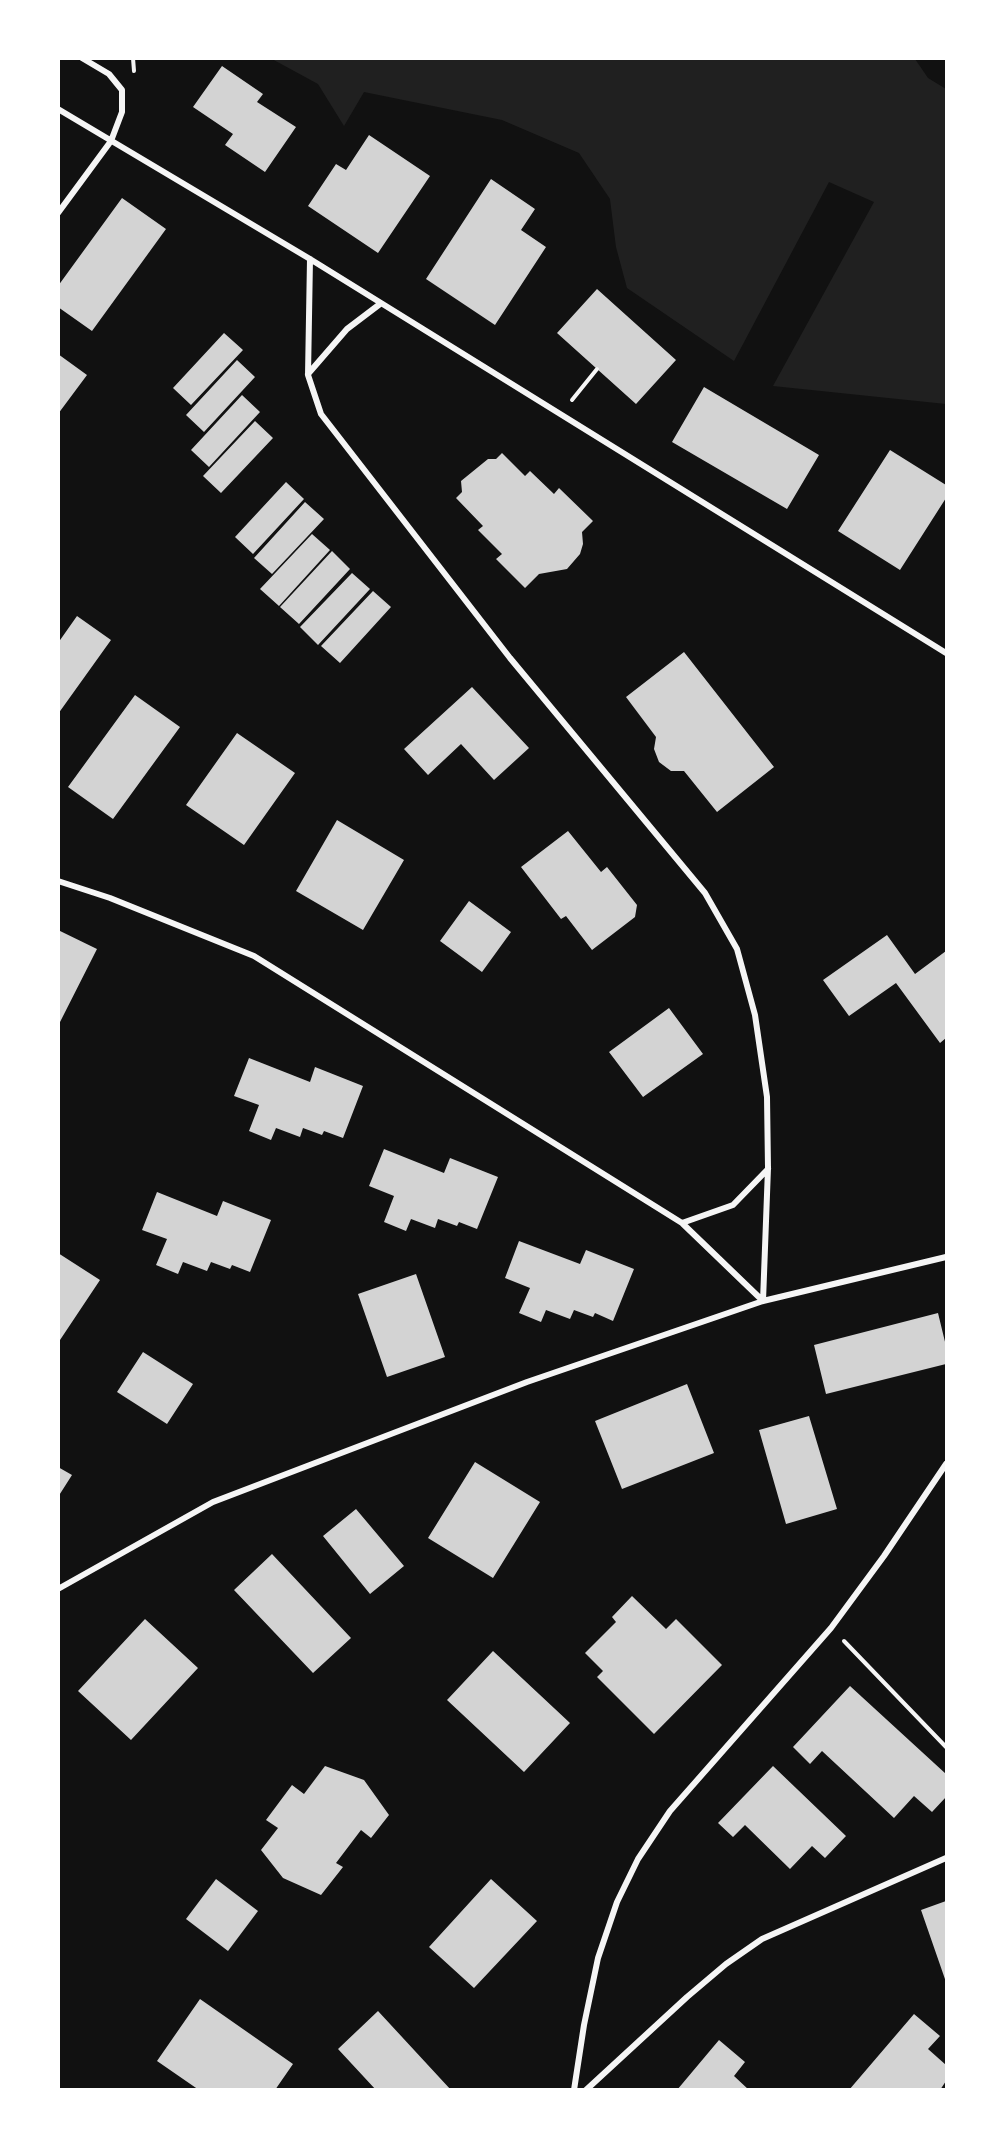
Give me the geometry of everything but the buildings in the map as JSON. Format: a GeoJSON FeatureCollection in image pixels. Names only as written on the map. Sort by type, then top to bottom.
{"type":"FeatureCollection","features":[{"type":"Feature","properties":{"kind":"street"},"geometry":{"type":"LineString","coordinates":[[58,213],[111,141],[122,112],[122,90],[109,74],[82,58]]}},
{"type":"Feature","properties":{"kind":"street"},"geometry":{"type":"LineString","coordinates":[[58,110],[310,260],[946,653]]}},
{"type":"Feature","properties":{"kind":"street"},"geometry":{"type":"LineString","coordinates":[[310,260],[308,375],[321,414],[510,658],[705,893],[737,949],[755,1015],[767,1097],[768,1168],[764,1301]]}},
{"type":"Feature","properties":{"kind":"street"},"geometry":{"type":"LineString","coordinates":[[308,375],[347,329],[380,304]]}},
{"type":"Feature","properties":{"kind":"street"},"geometry":{"type":"LineString","coordinates":[[58,881],[110,898],[254,956],[682,1223],[764,1301]]}},
{"type":"Feature","properties":{"kind":"street"},"geometry":{"type":"LineString","coordinates":[[682,1223],[733,1205],[768,1168]]}},
{"type":"Feature","properties":{"kind":"street"},"geometry":{"type":"LineString","coordinates":[[58,1589],[213,1502],[527,1382],[764,1301],[946,1257]]}},
{"type":"Feature","properties":{"kind":"street"},"geometry":{"type":"LineString","coordinates":[[574,2090],[598,1958],[617,1902],[638,1859],[670,1811],[831,1628],[884,1556],[946,1464]]}},
{"type":"Feature","properties":{"kind":"street"},"geometry":{"type":"LineString","coordinates":[[586,2090],[687,1997],[726,1964],[762,1939],[946,1858]]}},
{"type":"Feature","properties":{"kind":"path"},"geometry":{"type":"LineString","coordinates":[[562,416],[575,395],[597,369]]}},
{"type":"Feature","properties":{"kind":"path"},"geometry":{"type":"LineString","coordinates":[[831,1628],[946,1747]]}},
{"type":"Feature","properties":{"kind":"shaded area"},"geometry":{"type":"Polygon","coordinates":[[[272,59],[915,59],[928,78],[946,89],[946,404],[773,386],[874,202],[829,182],[734,361],[627,288],[616,247],[610,199],[579,153],[502,120],[364,92],[344,126],[318,84],[272,59]]]}}]}
